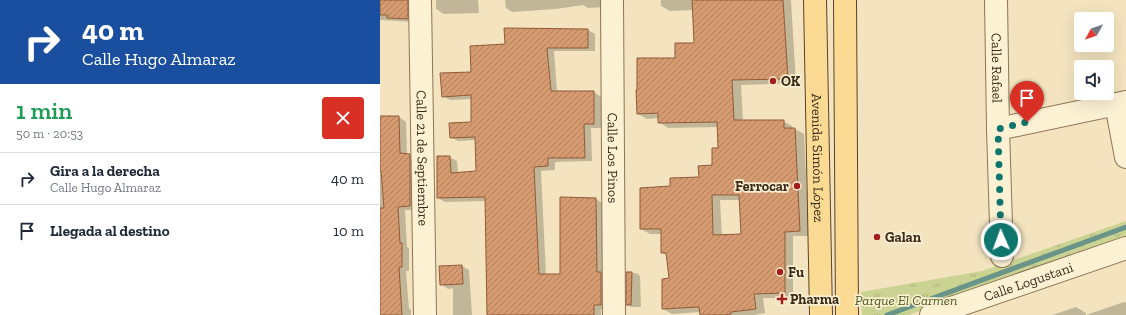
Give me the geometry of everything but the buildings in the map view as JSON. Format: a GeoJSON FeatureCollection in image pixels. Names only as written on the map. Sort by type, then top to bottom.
{"type":"FeatureCollection","features":[{"type":"Feature","properties":{"kind":"main road","name":"Avenida Simón López"},"geometry":{"type":"LineString","coordinates":[[815,0],[821,315]]}},
{"type":"Feature","properties":{"kind":"main road","name":"Avenida Simón López"},"geometry":{"type":"LineString","coordinates":[[845,0],[847,315]]}},
{"type":"Feature","properties":{"kind":"street","name":"Calle 21 de Septiembre"},"geometry":{"type":"LineString","coordinates":[[420,0],[425,315]]}},
{"type":"Feature","properties":{"kind":"street","name":"Calle Los Pinos"},"geometry":{"type":"LineString","coordinates":[[612,0],[614,315]]}},
{"type":"Feature","properties":{"kind":"street","name":"Calle Rafael"},"geometry":{"type":"LineString","coordinates":[[996,0],[1002,256]]}},
{"type":"Feature","properties":{"kind":"street"},"geometry":{"type":"LineString","coordinates":[[998,129],[1121,103],[1126,157]]}},
{"type":"Feature","properties":{"kind":"street","name":"Calle Logustani"},"geometry":{"type":"LineString","coordinates":[[931,315],[1126,248]]}},
{"type":"Feature","properties":{"kind":"green space","name":"Parque El Carmen"},"geometry":{"type":"Polygon","coordinates":[[[1126,221],[1126,240],[989,286],[909,315],[862,315],[861,292],[982,271],[1126,221]]]}},
{"type":"Feature","properties":{"kind":"waterway"},"geometry":{"type":"LineString","coordinates":[[887,315],[1126,227]]}},
{"type":"Feature","properties":{"kind":"place","name":"OK"},"geometry":{"type":"Point","coordinates":[773,81]}},
{"type":"Feature","properties":{"kind":"place","name":"Ferrocar"},"geometry":{"type":"Point","coordinates":[797,186]}},
{"type":"Feature","properties":{"kind":"place","name":"Galan"},"geometry":{"type":"Point","coordinates":[877,237]}},
{"type":"Feature","properties":{"kind":"place","name":"Fu"},"geometry":{"type":"Point","coordinates":[780,272]}},
{"type":"Feature","properties":{"kind":"place","name":"Pharma"},"geometry":{"type":"Point","coordinates":[782,299]}},
{"type":"Feature","properties":{"kind":"route"},"geometry":{"type":"LineString","coordinates":[[1001,240],[998,129],[1027,122]]}}]}
